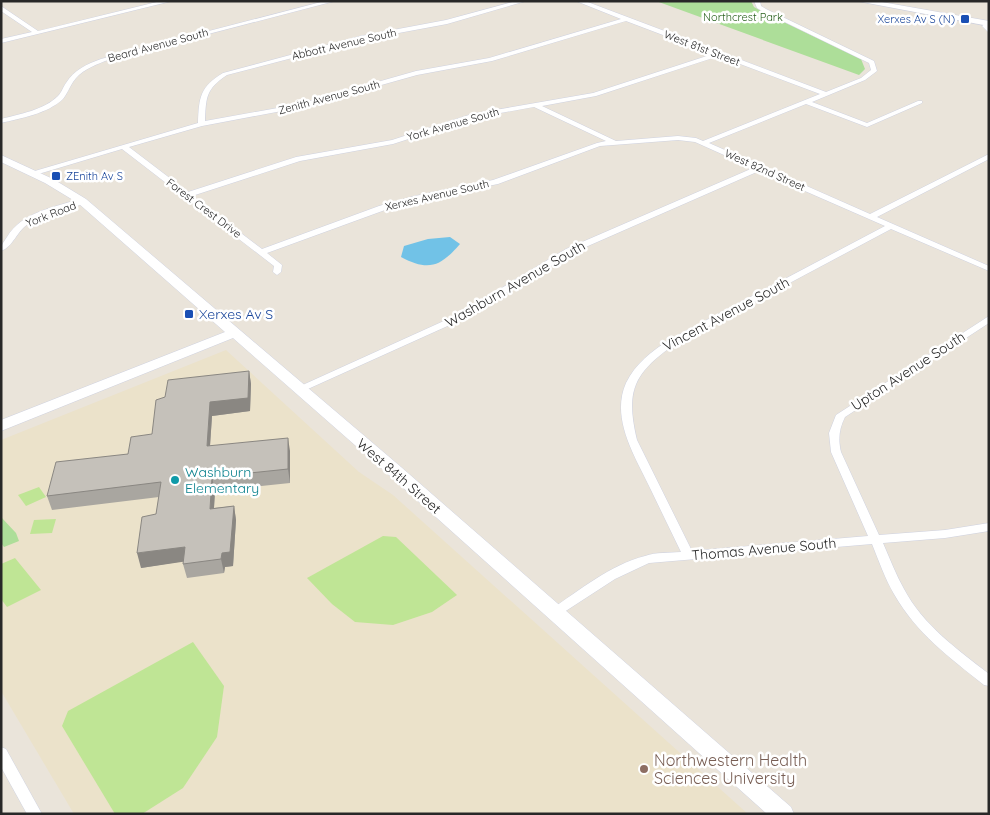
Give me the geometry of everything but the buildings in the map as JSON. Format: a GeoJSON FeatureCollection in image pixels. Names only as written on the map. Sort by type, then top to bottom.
{"type":"FeatureCollection","features":[{"type":"Feature","properties":{"kind":"street"},"geometry":{"type":"LineString","coordinates":[[136,1],[145,7]]}},
{"type":"Feature","properties":{"kind":"street"},"geometry":{"type":"LineString","coordinates":[[1,41],[169,1]]}},
{"type":"Feature","properties":{"kind":"street","name":"Beard Avenue South"},"geometry":{"type":"LineString","coordinates":[[1,121],[50,104],[62,96],[75,76],[84,69],[108,58],[332,1]]}},
{"type":"Feature","properties":{"kind":"street","name":"Abbott Avenue South"},"geometry":{"type":"LineString","coordinates":[[201,124],[206,88],[210,83],[225,74],[342,42],[448,22],[523,1]]}},
{"type":"Feature","properties":{"kind":"street","name":"West 81st Street"},"geometry":{"type":"LineString","coordinates":[[579,1],[826,94]]}},
{"type":"Feature","properties":{"kind":"street"},"geometry":{"type":"LineString","coordinates":[[703,143],[826,94],[870,75],[874,71],[872,62],[859,54],[764,10],[759,7],[757,1]]}},
{"type":"Feature","properties":{"kind":"street"},"geometry":{"type":"LineString","coordinates":[[861,1],[989,24]]}},
{"type":"Feature","properties":{"kind":"street"},"geometry":{"type":"LineString","coordinates":[[887,1],[989,20]]}},
{"type":"Feature","properties":{"kind":"street"},"geometry":{"type":"LineString","coordinates":[[1,8],[36,32]]}},
{"type":"Feature","properties":{"kind":"street"},"geometry":{"type":"LineString","coordinates":[[955,13],[989,15]]}},
{"type":"Feature","properties":{"kind":"street","name":"Zenith Avenue South"},"geometry":{"type":"LineString","coordinates":[[32,173],[201,124],[302,106],[407,75],[490,60],[625,19]]}},
{"type":"Feature","properties":{"kind":"street"},"geometry":{"type":"LineString","coordinates":[[989,24],[984,26],[989,31]]}},
{"type":"Feature","properties":{"kind":"street","name":"York Avenue South"},"geometry":{"type":"LineString","coordinates":[[187,195],[299,159],[392,142],[472,116],[584,97],[613,90],[718,54]]}},
{"type":"Feature","properties":{"kind":"street"},"geometry":{"type":"LineString","coordinates":[[806,102],[867,125],[920,102]]}},
{"type":"Feature","properties":{"kind":"street","name":"West 82nd Street"},"geometry":{"type":"LineString","coordinates":[[534,105],[614,143],[678,138],[703,143],[989,269]]}},
{"type":"Feature","properties":{"kind":"street","name":"Xerxes Avenue South"},"geometry":{"type":"LineString","coordinates":[[262,252],[398,202],[494,182],[599,144],[614,143]]}},
{"type":"Feature","properties":{"kind":"street","name":"Forest Crest Drive"},"geometry":{"type":"LineString","coordinates":[[124,146],[278,265],[277,272]]}},
{"type":"Feature","properties":{"kind":"street"},"geometry":{"type":"LineString","coordinates":[[870,217],[989,156]]}},
{"type":"Feature","properties":{"kind":"street","name":"West 84th Street"},"geometry":{"type":"LineString","coordinates":[[1,158],[67,191],[82,202],[394,471],[783,814]]}},
{"type":"Feature","properties":{"kind":"street","name":"Washburn Avenue South"},"geometry":{"type":"LineString","coordinates":[[299,390],[460,317],[569,251],[759,168]]}},
{"type":"Feature","properties":{"kind":"street","name":"York Road"},"geometry":{"type":"LineString","coordinates":[[4,252],[14,232],[28,221],[82,202]]}},
{"type":"Feature","properties":{"kind":"street","name":"Vincent Avenue South"},"geometry":{"type":"LineString","coordinates":[[688,555],[632,440],[626,420],[625,401],[630,384],[640,368],[654,353],[672,342],[891,226]]}},
{"type":"Feature","properties":{"kind":"street","name":"Upton Avenue South"},"geometry":{"type":"LineString","coordinates":[[989,319],[852,406],[841,415],[834,426],[832,439],[836,452],[899,592],[917,618],[942,644],[989,681]]}},
{"type":"Feature","properties":{"kind":"street"},"geometry":{"type":"LineString","coordinates":[[1,426],[234,333]]}},
{"type":"Feature","properties":{"kind":"street","name":"Thomas Avenue South"},"geometry":{"type":"LineString","coordinates":[[554,613],[632,564],[648,559],[875,540],[968,531],[989,527]]}},
{"type":"Feature","properties":{"kind":"street"},"geometry":{"type":"LineString","coordinates":[[1,753],[35,814]]}},
{"type":"Feature","properties":{"kind":"shaded area"},"geometry":{"type":"Polygon","coordinates":[[[226,350],[359,472],[393,495],[748,814],[74,814],[1,691],[1,440],[226,350]]]}},
{"type":"Feature","properties":{"kind":"green space","name":"Northcrest Park"},"geometry":{"type":"Polygon","coordinates":[[[656,1],[751,1],[754,7],[765,13],[861,59],[865,69],[859,75],[656,1]]]}},
{"type":"Feature","properties":{"kind":"green space"},"geometry":{"type":"Polygon","coordinates":[[[39,487],[46,497],[26,506],[18,495],[39,487]]]}},
{"type":"Feature","properties":{"kind":"green space"},"geometry":{"type":"Polygon","coordinates":[[[1,517],[16,533],[19,541],[4,547],[1,543],[1,517]]]}},
{"type":"Feature","properties":{"kind":"green space"},"geometry":{"type":"Polygon","coordinates":[[[56,519],[52,533],[30,534],[34,520],[56,519]]]}},
{"type":"Feature","properties":{"kind":"green space"},"geometry":{"type":"Polygon","coordinates":[[[383,536],[396,537],[457,595],[432,612],[393,625],[355,622],[332,604],[307,578],[383,536]]]}},
{"type":"Feature","properties":{"kind":"green space"},"geometry":{"type":"Polygon","coordinates":[[[15,558],[41,590],[7,607],[1,599],[1,564],[15,558]]]}},
{"type":"Feature","properties":{"kind":"green space"},"geometry":{"type":"Polygon","coordinates":[[[193,642],[224,686],[217,737],[183,788],[142,814],[115,814],[62,726],[68,711],[193,642]]]}},
{"type":"Feature","properties":{"kind":"water"},"geometry":{"type":"Polygon","coordinates":[[[450,237],[460,244],[440,262],[427,265],[419,264],[401,257],[404,246],[428,239],[450,237]]]}},
{"type":"Feature","properties":{"kind":"place","name":"Xerxes Av S (N)"},"geometry":{"type":"Point","coordinates":[965,19]}},
{"type":"Feature","properties":{"kind":"place","name":"ZEnith Av S"},"geometry":{"type":"Point","coordinates":[56,176]}},
{"type":"Feature","properties":{"kind":"place","name":"Xerxes Av S"},"geometry":{"type":"Point","coordinates":[189,314]}},
{"type":"Feature","properties":{"kind":"place","name":"Washburn Elementary"},"geometry":{"type":"Point","coordinates":[175,480]}},
{"type":"Feature","properties":{"kind":"place","name":"Northwestern Health Sciences University"},"geometry":{"type":"Point","coordinates":[644,769]}}]}
